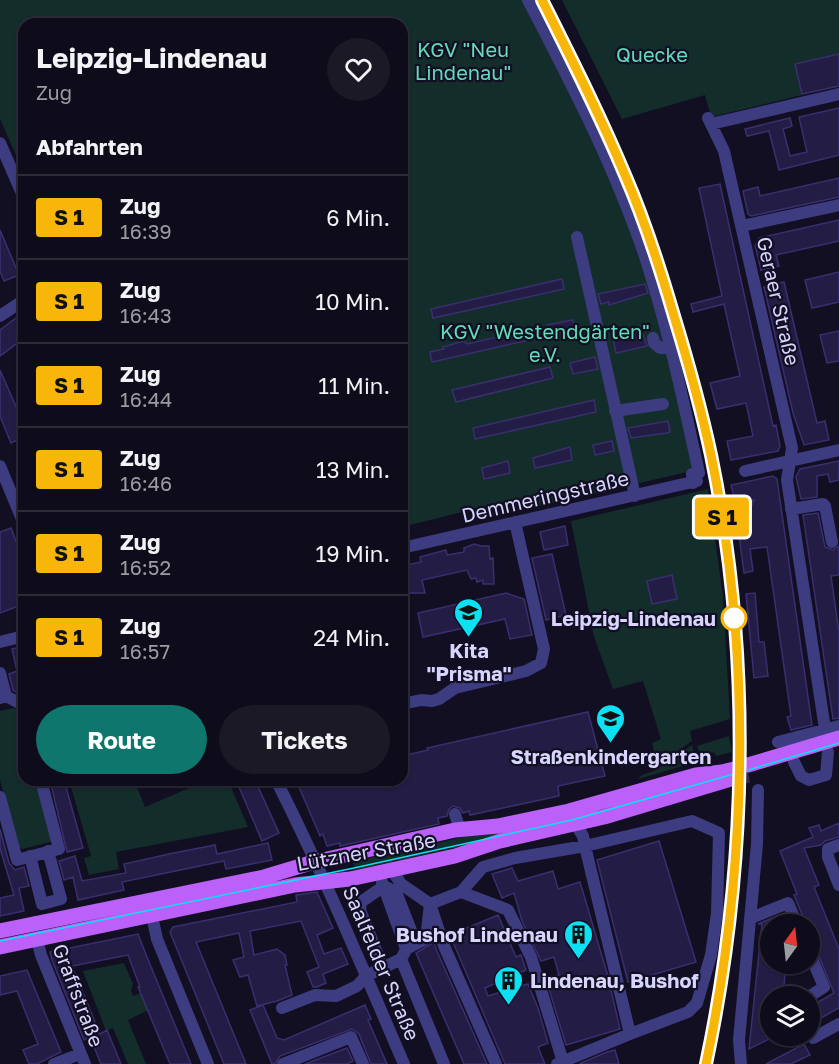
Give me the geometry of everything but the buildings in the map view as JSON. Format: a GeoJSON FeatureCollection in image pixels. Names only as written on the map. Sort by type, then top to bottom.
{"type":"FeatureCollection","features":[{"type":"Feature","properties":{"kind":"main road"},"geometry":{"type":"LineString","coordinates":[[737,772],[839,738]]}},
{"type":"Feature","properties":{"kind":"main road","name":"Lützner Straße"},"geometry":{"type":"LineString","coordinates":[[0,931],[264,877],[314,862],[460,830],[486,829],[569,811],[696,775],[737,772],[794,762],[834,750]]}},
{"type":"Feature","properties":{"kind":"main road","name":"Lützner Straße"},"geometry":{"type":"LineString","coordinates":[[0,947],[295,885],[385,876],[500,842],[575,825],[737,772]]}},
{"type":"Feature","properties":{"kind":"street"},"geometry":{"type":"LineString","coordinates":[[528,0],[577,94],[625,202],[645,256],[671,347],[660,348],[654,343],[653,338]]}},
{"type":"Feature","properties":{"kind":"street","name":"Geraer Straße"},"geometry":{"type":"LineString","coordinates":[[825,729],[787,480],[792,448],[742,226],[723,151],[710,121],[839,94]]}},
{"type":"Feature","properties":{"kind":"street"},"geometry":{"type":"LineString","coordinates":[[0,143],[18,184]]}},
{"type":"Feature","properties":{"kind":"street"},"geometry":{"type":"LineString","coordinates":[[742,226],[839,205]]}},
{"type":"Feature","properties":{"kind":"street"},"geometry":{"type":"LineString","coordinates":[[577,237],[634,496]]}},
{"type":"Feature","properties":{"kind":"street"},"geometry":{"type":"LineString","coordinates":[[0,316],[18,304]]}},
{"type":"Feature","properties":{"kind":"street","name":"Demmeringstraße"},"geometry":{"type":"LineString","coordinates":[[408,548],[695,482],[692,474],[699,473],[671,347]]}},
{"type":"Feature","properties":{"kind":"street"},"geometry":{"type":"LineString","coordinates":[[615,411],[663,404]]}},
{"type":"Feature","properties":{"kind":"street"},"geometry":{"type":"LineString","coordinates":[[745,471],[839,450]]}},
{"type":"Feature","properties":{"kind":"street"},"geometry":{"type":"LineString","coordinates":[[0,466],[18,510]]}},
{"type":"Feature","properties":{"kind":"street"},"geometry":{"type":"LineString","coordinates":[[791,509],[823,504],[832,542]]}},
{"type":"Feature","properties":{"kind":"street"},"geometry":{"type":"LineString","coordinates":[[408,703],[439,699],[454,688],[526,670],[541,663],[544,649],[515,522]]}},
{"type":"Feature","properties":{"kind":"street"},"geometry":{"type":"LineString","coordinates":[[0,642],[18,638]]}},
{"type":"Feature","properties":{"kind":"street"},"geometry":{"type":"LineString","coordinates":[[0,673],[3,697],[18,703]]}},
{"type":"Feature","properties":{"kind":"street"},"geometry":{"type":"LineString","coordinates":[[778,742],[839,726]]}},
{"type":"Feature","properties":{"kind":"street"},"geometry":{"type":"LineString","coordinates":[[794,762],[801,776],[809,780],[826,775],[834,750]]}},
{"type":"Feature","properties":{"kind":"street"},"geometry":{"type":"LineString","coordinates":[[0,797],[17,860],[59,849],[43,786]]}},
{"type":"Feature","properties":{"kind":"street","name":"Saalfelder Straße"},"geometry":{"type":"LineString","coordinates":[[279,786],[325,881],[404,1064]]}},
{"type":"Feature","properties":{"kind":"street"},"geometry":{"type":"LineString","coordinates":[[741,1064],[739,1040],[757,844],[758,790]]}},
{"type":"Feature","properties":{"kind":"street"},"geometry":{"type":"LineString","coordinates":[[569,811],[583,836],[630,1034]]}},
{"type":"Feature","properties":{"kind":"street"},"geometry":{"type":"LineString","coordinates":[[455,814],[460,830]]}},
{"type":"Feature","properties":{"kind":"street"},"geometry":{"type":"LineString","coordinates":[[430,904],[461,892],[483,867],[515,858],[585,846],[692,821],[698,831],[719,833],[717,913],[711,955],[697,1003],[688,1012],[560,1063],[531,957],[508,910],[461,892]]}},
{"type":"Feature","properties":{"kind":"street"},"geometry":{"type":"LineString","coordinates":[[839,844],[828,849],[828,857],[839,885]]}},
{"type":"Feature","properties":{"kind":"street"},"geometry":{"type":"LineString","coordinates":[[30,856],[42,904],[61,899],[48,851]]}},
{"type":"Feature","properties":{"kind":"street"},"geometry":{"type":"LineString","coordinates":[[385,876],[430,904],[444,945],[496,1064]]}},
{"type":"Feature","properties":{"kind":"street"},"geometry":{"type":"LineString","coordinates":[[385,876],[396,892],[412,933],[412,939],[403,954]]}},
{"type":"Feature","properties":{"kind":"street"},"geometry":{"type":"LineString","coordinates":[[381,969],[378,955],[360,910],[361,902],[385,876]]}},
{"type":"Feature","properties":{"kind":"street"},"geometry":{"type":"LineString","coordinates":[[761,914],[788,903],[793,914]]}},
{"type":"Feature","properties":{"kind":"street"},"geometry":{"type":"LineString","coordinates":[[282,1008],[315,995],[336,996],[357,986],[366,976],[381,969],[426,939],[430,904]]}},
{"type":"Feature","properties":{"kind":"street"},"geometry":{"type":"LineString","coordinates":[[751,918],[760,914]]}},
{"type":"Feature","properties":{"kind":"street"},"geometry":{"type":"LineString","coordinates":[[152,916],[157,939],[208,1064]]}},
{"type":"Feature","properties":{"kind":"street","name":"Graffstraße"},"geometry":{"type":"LineString","coordinates":[[37,939],[41,955],[83,1059]]}},
{"type":"Feature","properties":{"kind":"street"},"geometry":{"type":"LineString","coordinates":[[403,954],[444,1064]]}},
{"type":"Feature","properties":{"kind":"street"},"geometry":{"type":"LineString","coordinates":[[818,974],[824,987],[820,990]]}},
{"type":"Feature","properties":{"kind":"street"},"geometry":{"type":"LineString","coordinates":[[688,1012],[689,999]]}},
{"type":"Feature","properties":{"kind":"street"},"geometry":{"type":"LineString","coordinates":[[820,1034],[839,1024]]}},
{"type":"Feature","properties":{"kind":"street"},"geometry":{"type":"LineString","coordinates":[[283,1064],[351,1037],[363,1064]]}},
{"type":"Feature","properties":{"kind":"street"},"geometry":{"type":"LineString","coordinates":[[54,1064],[83,1059]]}},
{"type":"Feature","properties":{"kind":"green space"},"geometry":{"type":"Polygon","coordinates":[[[0,0],[522,0],[572,98],[621,205],[666,338],[664,352],[671,357],[696,464],[692,471],[491,517],[486,506],[408,526],[408,18],[18,18],[18,160],[0,119],[0,0]]]}},
{"type":"Feature","properties":{"kind":"green space","name":"Quecke"},"geometry":{"type":"Polygon","coordinates":[[[562,0],[839,0],[839,54],[795,64],[802,95],[711,117],[705,95],[622,119],[562,0]]]}},
{"type":"Feature","properties":{"kind":"green space"},"geometry":{"type":"Polygon","coordinates":[[[708,489],[723,596],[730,719],[690,731],[692,741],[658,765],[652,743],[661,739],[643,681],[613,689],[594,637],[571,521],[708,489]]]}},
{"type":"Feature","properties":{"kind":"green space"},"geometry":{"type":"Polygon","coordinates":[[[14,708],[18,710],[18,786],[39,786],[53,837],[50,842],[22,849],[18,846],[0,780],[0,711],[14,708]]]}},
{"type":"Feature","properties":{"kind":"green space"},"geometry":{"type":"Polygon","coordinates":[[[729,736],[732,752],[716,756],[714,752],[706,755],[706,759],[702,761],[697,746],[729,736]]]}},
{"type":"Feature","properties":{"kind":"green space"},"geometry":{"type":"Polygon","coordinates":[[[692,745],[697,762],[638,779],[654,771],[692,745]]]}},
{"type":"Feature","properties":{"kind":"green space"},"geometry":{"type":"Polygon","coordinates":[[[71,786],[136,786],[145,807],[194,786],[231,786],[248,827],[116,852],[119,869],[89,875],[84,858],[91,856],[71,786]]]}},
{"type":"Feature","properties":{"kind":"green space"},"geometry":{"type":"Polygon","coordinates":[[[668,786],[604,814],[355,870],[353,862],[569,813],[668,786]]]}},
{"type":"Feature","properties":{"kind":"green space"},"geometry":{"type":"Polygon","coordinates":[[[124,963],[133,984],[131,990],[133,996],[141,993],[148,1010],[128,1020],[146,1064],[128,1064],[113,1028],[106,1031],[83,971],[124,963]]]}},
{"type":"Feature","properties":{"kind":"tunnel"},"geometry":{"type":"LineString","coordinates":[[734,778],[749,775]]}},
{"type":"Feature","properties":{"kind":"tram line"},"geometry":{"type":"LineString","coordinates":[[748,770],[839,743]]}},
{"type":"Feature","properties":{"kind":"tram line"},"geometry":{"type":"LineString","coordinates":[[0,941],[354,868],[572,820],[734,774]]}},
{"type":"Feature","properties":{"kind":"railway"},"geometry":{"type":"LineString","coordinates":[[542,0],[606,130],[652,245],[699,402],[724,530],[733,606],[738,683],[737,836],[720,989],[706,1064]]}},
{"type":"Feature","properties":{"kind":"train"},"geometry":{"type":"LineString","coordinates":[[542,0],[587,89],[626,176],[661,272],[689,367],[710,452],[728,557],[737,671],[738,792],[725,961],[706,1064]]}},
{"type":"Feature","properties":{"kind":"place","name":"Leipzig-Lindenau"},"geometry":{"type":"Point","coordinates":[734,618]}},
{"type":"Feature","properties":{"kind":"place","name":"Kita \"Prisma\""},"geometry":{"type":"Point","coordinates":[469,638]}},
{"type":"Feature","properties":{"kind":"place","name":"Straßenkindergarten"},"geometry":{"type":"Point","coordinates":[611,744]}},
{"type":"Feature","properties":{"kind":"place","name":"Bushof Lindenau"},"geometry":{"type":"Point","coordinates":[579,960]}},
{"type":"Feature","properties":{"kind":"place","name":"Lindenau, Bushof"},"geometry":{"type":"Point","coordinates":[509,1006]}},
{"type":"Feature","properties":{"kind":"park label","name":"KGV \"Neu Lindenau\""},"geometry":{"type":"Point","coordinates":[463,60]}},
{"type":"Feature","properties":{"kind":"park label","name":"KGV \"Westendgärten\" e.V."},"geometry":{"type":"Point","coordinates":[545,342]}}]}
